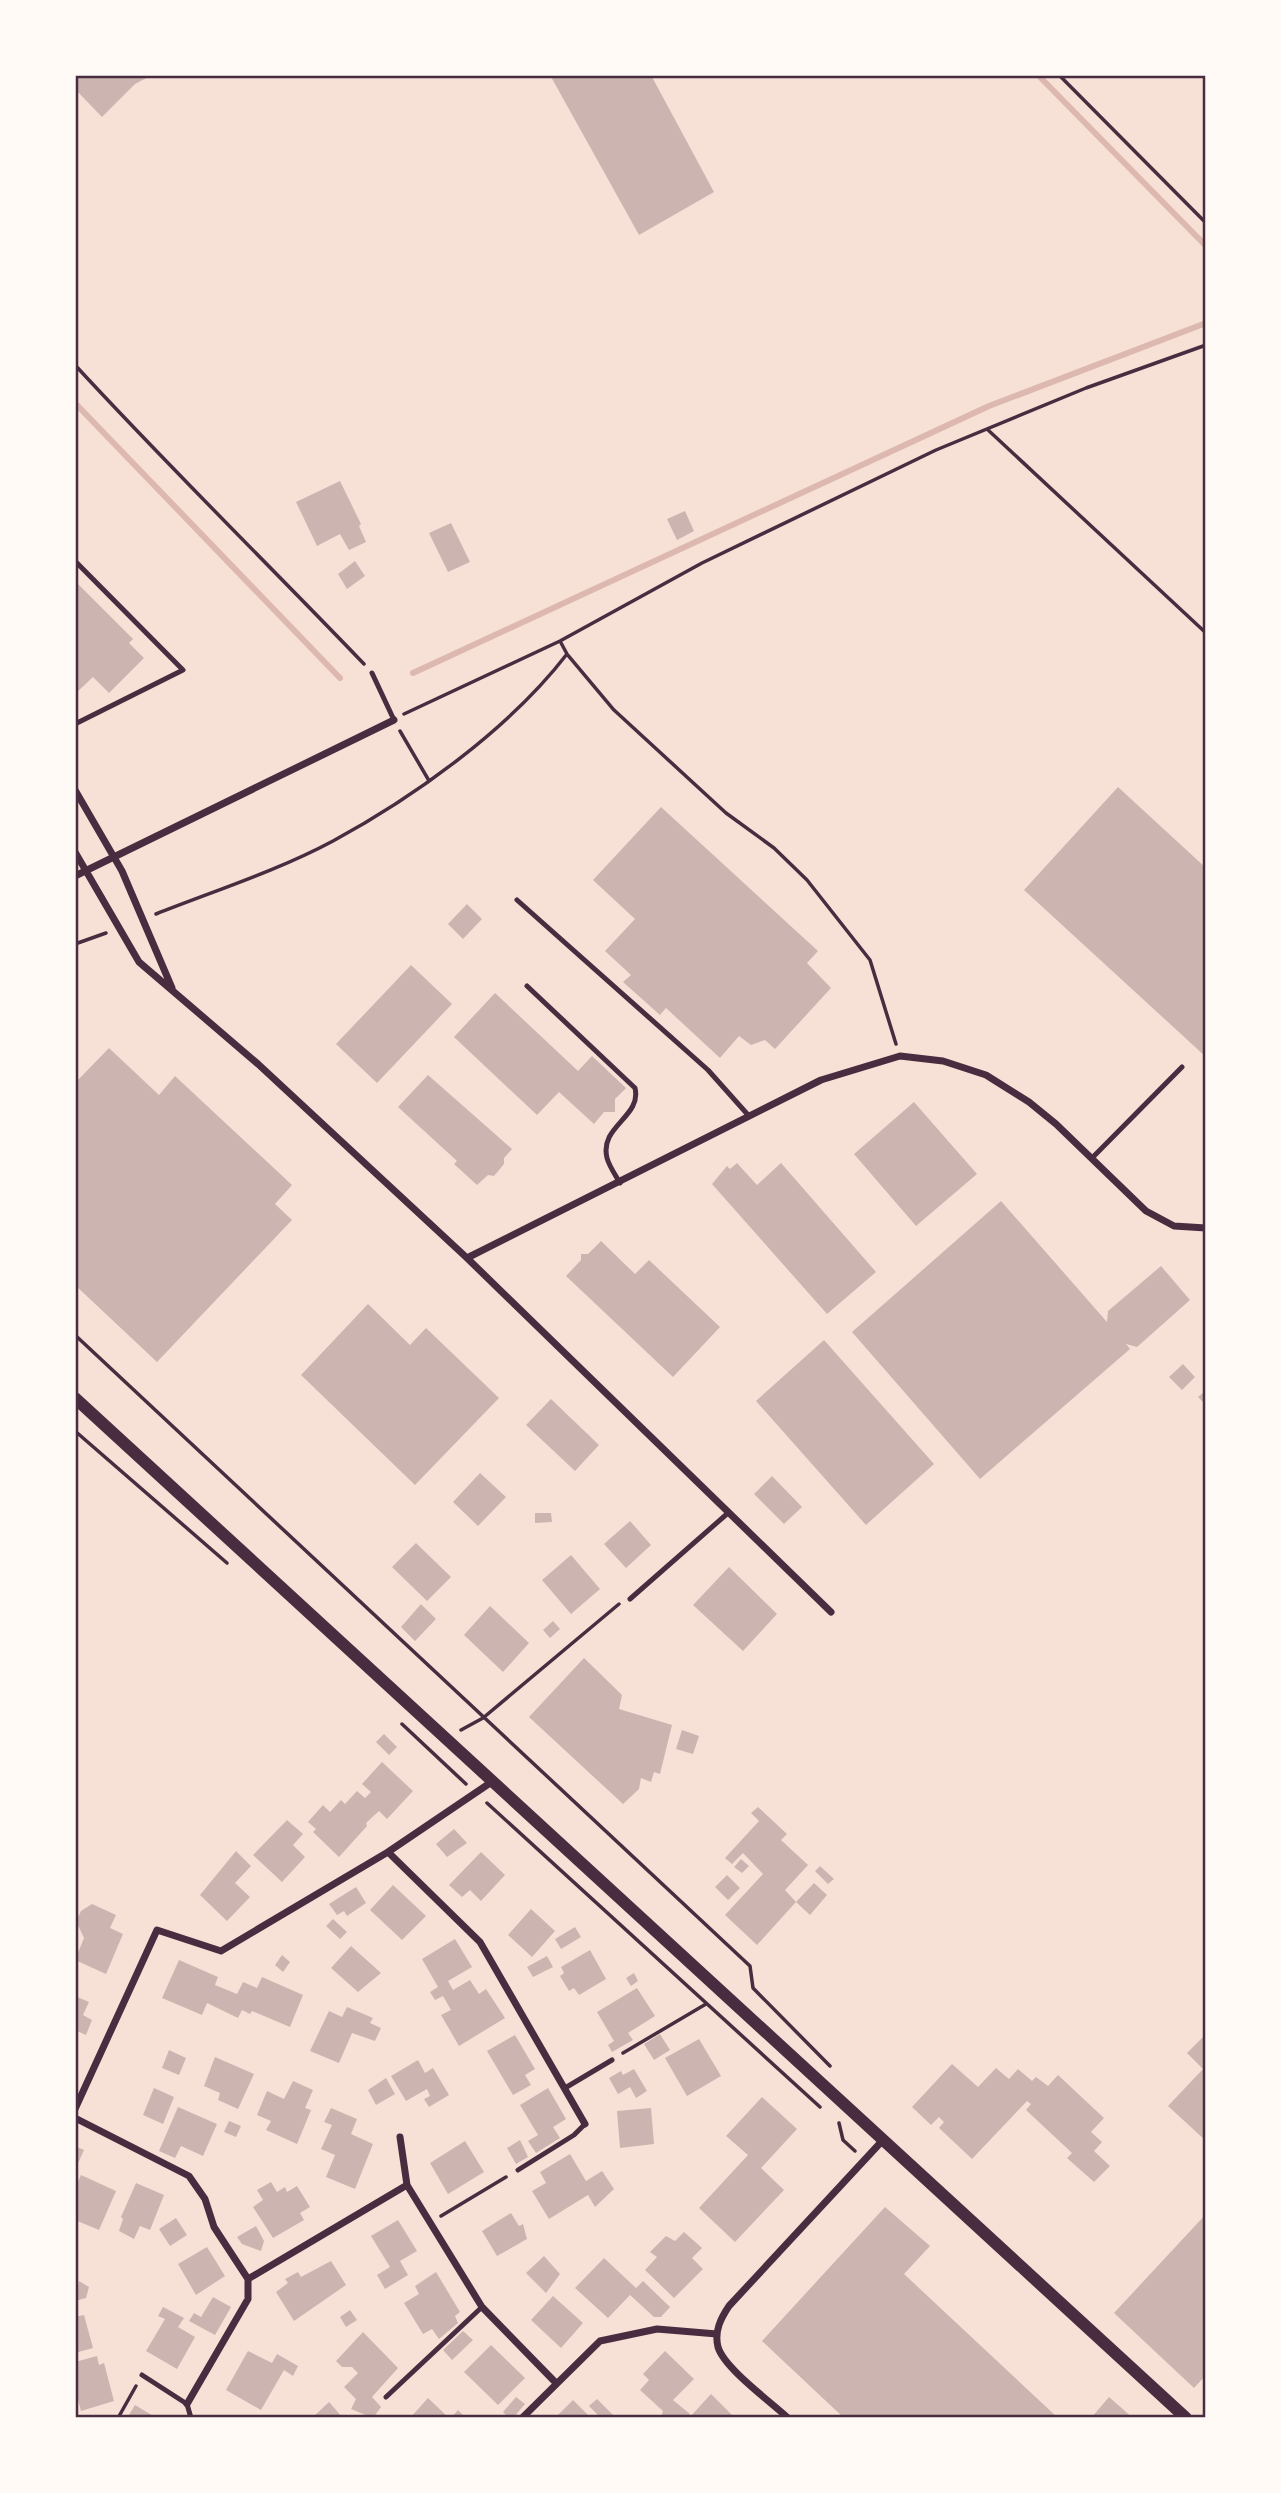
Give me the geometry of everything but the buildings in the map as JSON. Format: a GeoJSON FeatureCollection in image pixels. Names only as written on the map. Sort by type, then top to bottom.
{"type":"FeatureCollection","features":[{"type":"Feature","properties":{"kind":"street"},"geometry":{"type":"LineString","coordinates":[[75,876],[394,720]]}},
{"type":"Feature","properties":{"kind":"street"},"geometry":{"type":"LineString","coordinates":[[75,790],[114,857],[173,989]]}},
{"type":"Feature","properties":{"kind":"street"},"geometry":{"type":"LineString","coordinates":[[75,852],[139,962],[173,989],[467,1258],[831,1612]]}},
{"type":"Feature","properties":{"kind":"street"},"geometry":{"type":"LineString","coordinates":[[467,1258],[620,1184],[821,1080],[900,1056],[943,1061],[986,1075],[1029,1101],[1093,1157],[1146,1211],[1159,1220],[1174,1226],[1206,1227]]}},
{"type":"Feature","properties":{"kind":"street"},"geometry":{"type":"LineString","coordinates":[[75,1398],[1185,2418]]}},
{"type":"Feature","properties":{"kind":"street"},"geometry":{"type":"LineString","coordinates":[[75,2109],[158,1930],[221,1951],[388,1852],[493,1782]]}},
{"type":"Feature","properties":{"kind":"street"},"geometry":{"type":"LineString","coordinates":[[388,1852],[480,1942],[585,2124]]}},
{"type":"Feature","properties":{"kind":"street"},"geometry":{"type":"LineString","coordinates":[[75,2118],[189,2176],[205,2199],[214,2227],[248,2279],[248,2300],[187,2404]]}},
{"type":"Feature","properties":{"kind":"street"},"geometry":{"type":"LineString","coordinates":[[400,2137],[407,2185],[482,2307],[556,2383]]}},
{"type":"Feature","properties":{"kind":"street"},"geometry":{"type":"LineString","coordinates":[[788,2418],[726,2361],[719,2348],[719,2321],[729,2306],[883,2140]]}},
{"type":"Feature","properties":{"kind":"street"},"geometry":{"type":"LineString","coordinates":[[248,2279],[407,2185]]}},
{"type":"Feature","properties":{"kind":"street"},"geometry":{"type":"LineString","coordinates":[[522,2418],[600,2342],[657,2329],[717,2334]]}},
{"type":"Feature","properties":{"kind":"lane"},"geometry":{"type":"LineString","coordinates":[[75,561],[183,670],[75,724]]}},
{"type":"Feature","properties":{"kind":"lane"},"geometry":{"type":"LineString","coordinates":[[372,673],[394,720]]}},
{"type":"Feature","properties":{"kind":"lane"},"geometry":{"type":"LineString","coordinates":[[517,900],[708,1070],[749,1116]]}},
{"type":"Feature","properties":{"kind":"lane"},"geometry":{"type":"LineString","coordinates":[[527,986],[635,1088],[637,1097],[631,1111],[612,1130],[606,1147],[607,1158],[620,1184]]}},
{"type":"Feature","properties":{"kind":"lane"},"geometry":{"type":"LineString","coordinates":[[1093,1157],[1182,1067]]}},
{"type":"Feature","properties":{"kind":"lane"},"geometry":{"type":"LineString","coordinates":[[630,1599],[728,1513]]}},
{"type":"Feature","properties":{"kind":"lane"},"geometry":{"type":"LineString","coordinates":[[565,2088],[612,2060]]}},
{"type":"Feature","properties":{"kind":"lane"},"geometry":{"type":"LineString","coordinates":[[518,2170],[574,2135],[585,2124]]}},
{"type":"Feature","properties":{"kind":"lane"},"geometry":{"type":"LineString","coordinates":[[386,2397],[482,2307]]}},
{"type":"Feature","properties":{"kind":"lane"},"geometry":{"type":"LineString","coordinates":[[142,2375],[187,2404],[191,2418]]}},
{"type":"Feature","properties":{"kind":"path"},"geometry":{"type":"LineString","coordinates":[[1059,75],[1206,223]]}},
{"type":"Feature","properties":{"kind":"path"},"geometry":{"type":"LineString","coordinates":[[428,779],[394,720],[560,640],[714,557],[986,428],[1086,388],[1206,345]]}},
{"type":"Feature","properties":{"kind":"path"},"geometry":{"type":"LineString","coordinates":[[75,365],[177,476],[244,539],[372,673]]}},
{"type":"Feature","properties":{"kind":"path"},"geometry":{"type":"LineString","coordinates":[[986,428],[1206,633]]}},
{"type":"Feature","properties":{"kind":"path"},"geometry":{"type":"LineString","coordinates":[[560,640],[567,653],[614,710],[726,813],[774,848],[807,880],[870,960],[900,1056]]}},
{"type":"Feature","properties":{"kind":"path"},"geometry":{"type":"LineString","coordinates":[[142,919],[331,842],[428,779],[512,717],[539,690],[567,653]]}},
{"type":"Feature","properties":{"kind":"path"},"geometry":{"type":"LineString","coordinates":[[75,944],[119,929]]}},
{"type":"Feature","properties":{"kind":"path"},"geometry":{"type":"LineString","coordinates":[[75,1335],[750,1966],[753,1988],[831,2067]]}},
{"type":"Feature","properties":{"kind":"path"},"geometry":{"type":"LineString","coordinates":[[433,1757],[618,1604],[630,1599]]}},
{"type":"Feature","properties":{"kind":"path"},"geometry":{"type":"LineString","coordinates":[[612,2060],[706,2004]]}},
{"type":"Feature","properties":{"kind":"path"},"geometry":{"type":"LineString","coordinates":[[430,2223],[518,2170]]}},
{"type":"Feature","properties":{"kind":"path"},"geometry":{"type":"LineString","coordinates":[[118,2418],[142,2375]]}},
{"type":"Feature","properties":{"kind":"waterway"},"geometry":{"type":"LineString","coordinates":[[1038,75],[1206,246]]}},
{"type":"Feature","properties":{"kind":"waterway"},"geometry":{"type":"LineString","coordinates":[[413,673],[989,406],[1206,323]]}},
{"type":"Feature","properties":{"kind":"waterway"},"geometry":{"type":"LineString","coordinates":[[75,403],[340,678]]}}]}
